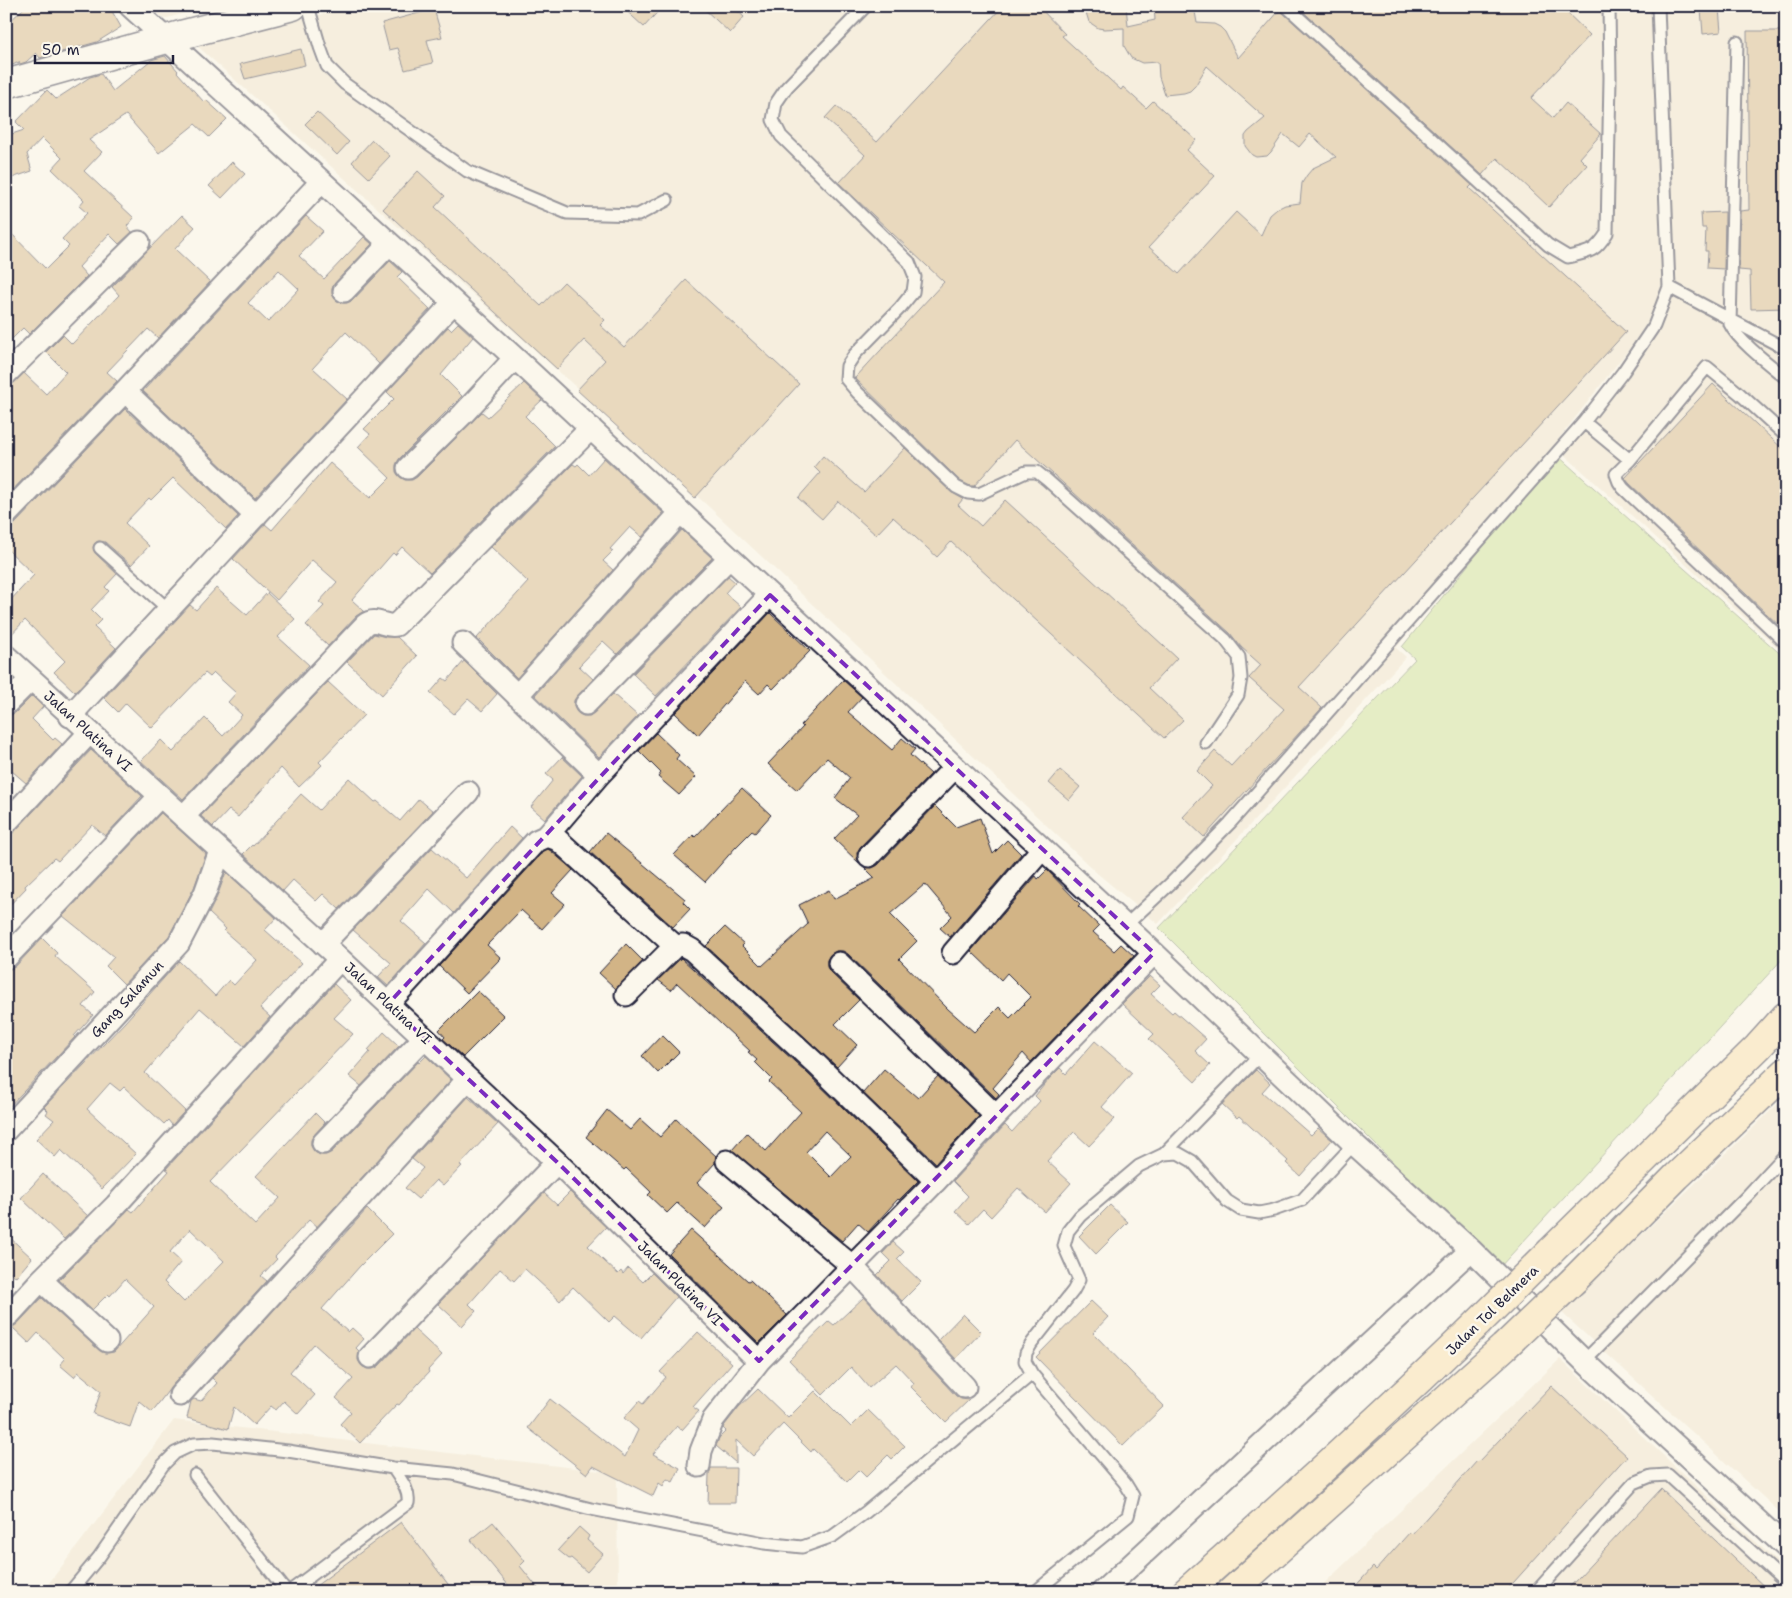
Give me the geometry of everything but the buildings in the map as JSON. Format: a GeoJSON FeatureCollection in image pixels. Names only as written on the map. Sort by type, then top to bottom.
{"type":"FeatureCollection","features":[{"type":"Feature","properties":{"kind":"highway","name":"Jalan Tol Belmera"},"geometry":{"type":"LineString","coordinates":[[1186,1592],[1393,1406],[1745,1060],[1786,1016]]}},
{"type":"Feature","properties":{"kind":"highway"},"geometry":{"type":"LineString","coordinates":[[1231,1592],[1504,1347],[1574,1280],[1677,1176],[1786,1072]]}},
{"type":"Feature","properties":{"kind":"street"},"geometry":{"type":"LineString","coordinates":[[130,6],[182,35],[320,182],[515,358],[770,595],[1154,953],[1354,1144],[1471,1250],[1584,1361],[1786,1547]]}},
{"type":"Feature","properties":{"kind":"street"},"geometry":{"type":"LineString","coordinates":[[6,84],[279,8]]}},
{"type":"Feature","properties":{"kind":"street"},"geometry":{"type":"LineString","coordinates":[[6,515],[125,392],[320,182]]}},
{"type":"Feature","properties":{"kind":"street"},"geometry":{"type":"LineString","coordinates":[[6,374],[139,242]]}},
{"type":"Feature","properties":{"kind":"street"},"geometry":{"type":"LineString","coordinates":[[344,291],[389,244]]}},
{"type":"Feature","properties":{"kind":"street"},"geometry":{"type":"LineString","coordinates":[[70,716],[454,303]]}},
{"type":"Feature","properties":{"kind":"street"},"geometry":{"type":"LineString","coordinates":[[408,468],[463,414],[515,358]]}},
{"type":"Feature","properties":{"kind":"street"},"geometry":{"type":"LineString","coordinates":[[125,392],[256,516]]}},
{"type":"Feature","properties":{"kind":"street"},"geometry":{"type":"LineString","coordinates":[[183,817],[365,624],[375,620],[389,626],[396,625],[590,428]]}},
{"type":"Feature","properties":{"kind":"street"},"geometry":{"type":"LineString","coordinates":[[517,696],[680,512]]}},
{"type":"Feature","properties":{"kind":"street"},"geometry":{"type":"LineString","coordinates":[[586,704],[729,558]]}},
{"type":"Feature","properties":{"kind":"street"},"geometry":{"type":"LineString","coordinates":[[388,1004],[536,842],[547,836],[599,775],[770,595]]}},
{"type":"Feature","properties":{"kind":"street"},"geometry":{"type":"LineString","coordinates":[[463,643],[599,775]]}},
{"type":"Feature","properties":{"kind":"street","name":"Jalan Platina VI"},"geometry":{"type":"LineString","coordinates":[[6,656],[340,959],[557,1162],[759,1361]]}},
{"type":"Feature","properties":{"kind":"street"},"geometry":{"type":"LineString","coordinates":[[6,704],[31,679]]}},
{"type":"Feature","properties":{"kind":"street"},"geometry":{"type":"LineString","coordinates":[[6,823],[90,732]]}},
{"type":"Feature","properties":{"kind":"street"},"geometry":{"type":"LineString","coordinates":[[869,856],[954,767]]}},
{"type":"Feature","properties":{"kind":"street"},"geometry":{"type":"LineString","coordinates":[[323,944],[468,792]]}},
{"type":"Feature","properties":{"kind":"street"},"geometry":{"type":"LineString","coordinates":[[6,958],[160,796]]}},
{"type":"Feature","properties":{"kind":"street"},"geometry":{"type":"LineString","coordinates":[[547,836],[558,840],[675,946]]}},
{"type":"Feature","properties":{"kind":"street"},"geometry":{"type":"LineString","coordinates":[[953,952],[1042,849]]}},
{"type":"Feature","properties":{"kind":"street","name":"Gang Salamun"},"geometry":{"type":"LineString","coordinates":[[6,1130],[179,944],[204,893],[220,851]]}},
{"type":"Feature","properties":{"kind":"street"},"geometry":{"type":"LineString","coordinates":[[626,995],[675,946],[684,945],[692,950],[815,1063],[936,1181]]}},
{"type":"Feature","properties":{"kind":"street"},"geometry":{"type":"LineString","coordinates":[[699,1466],[701,1451],[713,1420],[759,1361],[936,1181],[996,1116],[1154,953]]}},
{"type":"Feature","properties":{"kind":"street"},"geometry":{"type":"LineString","coordinates":[[10,1315],[41,1280],[116,1205],[340,959]]}},
{"type":"Feature","properties":{"kind":"street"},"geometry":{"type":"LineString","coordinates":[[838,963],[996,1116]]}},
{"type":"Feature","properties":{"kind":"street"},"geometry":{"type":"LineString","coordinates":[[323,1143],[424,1038]]}},
{"type":"Feature","properties":{"kind":"street"},"geometry":{"type":"LineString","coordinates":[[180,1395],[468,1079]]}},
{"type":"Feature","properties":{"kind":"street"},"geometry":{"type":"LineString","coordinates":[[370,1357],[557,1162]]}},
{"type":"Feature","properties":{"kind":"street"},"geometry":{"type":"LineString","coordinates":[[727,1162],[852,1266],[965,1387]]}},
{"type":"Feature","properties":{"kind":"street"},"geometry":{"type":"LineString","coordinates":[[1102,1592],[1471,1250]]}},
{"type":"Feature","properties":{"kind":"street"},"geometry":{"type":"LineString","coordinates":[[41,1280],[107,1341]]}},
{"type":"Feature","properties":{"kind":"lane"},"geometry":{"type":"LineString","coordinates":[[308,6],[327,66],[345,84],[467,171],[567,213],[638,215],[667,200]]}},
{"type":"Feature","properties":{"kind":"lane"},"geometry":{"type":"LineString","coordinates":[[866,6],[787,87],[776,103],[774,120],[781,136],[909,262],[915,277],[913,292],[855,354],[847,366],[846,379],[856,392],[956,487],[968,493],[979,494],[1026,472],[1037,472],[1225,638],[1238,657],[1240,678],[1238,694],[1206,742]]}},
{"type":"Feature","properties":{"kind":"lane"},"geometry":{"type":"LineString","coordinates":[[1286,6],[1548,245],[1568,257],[1584,254],[1598,247],[1607,233],[1610,78],[1609,6]]}},
{"type":"Feature","properties":{"kind":"lane"},"geometry":{"type":"LineString","coordinates":[[1125,926],[1171,883],[1230,823],[1584,422],[1623,372],[1654,326],[1669,287],[1658,6]]}},
{"type":"Feature","properties":{"kind":"lane"},"geometry":{"type":"LineString","coordinates":[[1737,42],[1730,319],[1733,330],[1786,378]]}},
{"type":"Feature","properties":{"kind":"lane"},"geometry":{"type":"LineString","coordinates":[[1669,287],[1786,349]]}},
{"type":"Feature","properties":{"kind":"lane"},"geometry":{"type":"LineString","coordinates":[[1786,436],[1707,367],[1630,460],[1616,474],[1623,488],[1786,643]]}},
{"type":"Feature","properties":{"kind":"lane"},"geometry":{"type":"LineString","coordinates":[[1584,422],[1630,460]]}},
{"type":"Feature","properties":{"kind":"lane"},"geometry":{"type":"LineString","coordinates":[[100,548],[168,610]]}},
{"type":"Feature","properties":{"kind":"lane"},"geometry":{"type":"LineString","coordinates":[[1036,1592],[1128,1516],[1133,1496],[1125,1483],[1032,1374],[1025,1361],[1026,1353],[1032,1343],[1074,1291],[1078,1280],[1064,1246],[1068,1230],[1080,1216],[1139,1166],[1164,1154],[1260,1054]]}},
{"type":"Feature","properties":{"kind":"lane"},"geometry":{"type":"LineString","coordinates":[[1164,1154],[1178,1153],[1192,1161],[1227,1201],[1241,1210],[1259,1213],[1302,1200],[1354,1144]]}},
{"type":"Feature","properties":{"kind":"lane"},"geometry":{"type":"LineString","coordinates":[[1584,1361],[1786,1154]]}},
{"type":"Feature","properties":{"kind":"lane"},"geometry":{"type":"LineString","coordinates":[[70,1592],[98,1557],[163,1465],[175,1453],[194,1444],[213,1443],[288,1451],[393,1468],[453,1474],[591,1509],[764,1543],[802,1547],[833,1536],[866,1512],[1032,1374]]}},
{"type":"Feature","properties":{"kind":"lane"},"geometry":{"type":"LineString","coordinates":[[195,1475],[288,1592],[408,1503],[409,1497],[406,1489],[393,1468]]}},
{"type":"Feature","properties":{"kind":"lane"},"geometry":{"type":"LineString","coordinates":[[1536,1592],[1634,1483],[1651,1476],[1668,1475],[1786,1583]]}},
{"type":"Feature","properties":{"kind":"highlighted area"},"geometry":{"type":"Polygon","coordinates":[[[770,595],[1154,953],[759,1361],[557,1162],[388,1004],[770,595]]]}},
{"type":"Feature","properties":{"kind":"shaded area"},"geometry":{"type":"Polygon","coordinates":[[[151,6],[210,6],[164,19],[151,6]]]}},
{"type":"Feature","properties":{"kind":"shaded area"},"geometry":{"type":"Polygon","coordinates":[[[361,6],[1786,6],[1786,655],[1559,450],[1632,345],[1396,648],[1406,657],[1158,924],[1098,874],[709,507],[193,42],[361,6]]]}},
{"type":"Feature","properties":{"kind":"shaded area"},"geometry":{"type":"Polygon","coordinates":[[[1786,1096],[1786,1518],[1561,1312],[1786,1096]]]}},
{"type":"Feature","properties":{"kind":"shaded area"},"geometry":{"type":"Polygon","coordinates":[[[1560,1359],[1786,1570],[1786,1592],[1315,1592],[1560,1359]]]}},
{"type":"Feature","properties":{"kind":"shaded area"},"geometry":{"type":"Polygon","coordinates":[[[174,1420],[617,1473],[618,1592],[42,1592],[174,1420]]]}},
{"type":"Feature","properties":{"kind":"green space"},"geometry":{"type":"Polygon","coordinates":[[[1557,455],[1786,659],[1786,955],[1499,1268],[1159,928],[1415,659],[1402,647],[1557,455]]]}}]}
